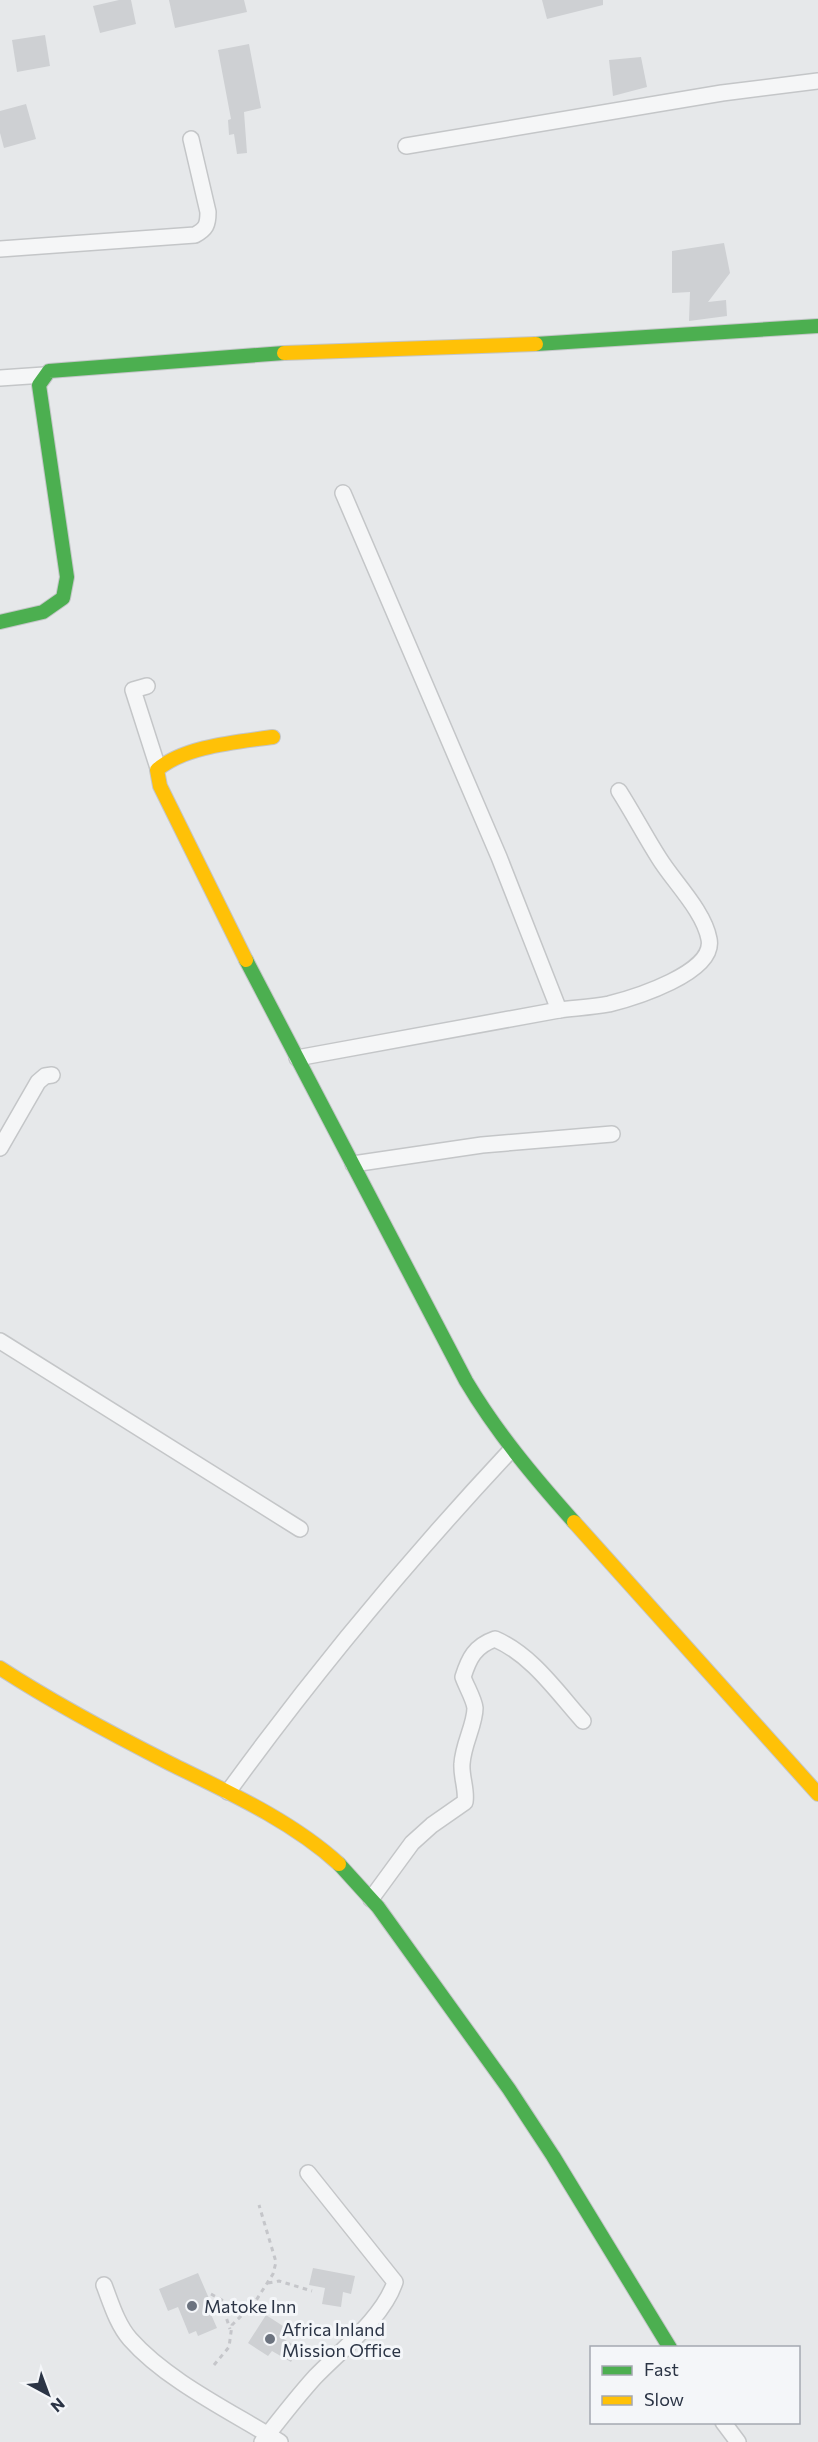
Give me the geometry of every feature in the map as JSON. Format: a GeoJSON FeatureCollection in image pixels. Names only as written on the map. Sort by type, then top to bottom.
{"type":"FeatureCollection","features":[{"type":"Feature","properties":{"kind":"street"},"geometry":{"type":"LineString","coordinates":[[405,146],[722,93],[818,81]]}},
{"type":"Feature","properties":{"kind":"street"},"geometry":{"type":"LineString","coordinates":[[0,249],[195,235],[204,230],[208,223],[208,212],[191,139]]}},
{"type":"Feature","properties":{"kind":"street"},"geometry":{"type":"LineString","coordinates":[[0,622],[43,612],[63,598],[67,577],[39,386],[44,375],[49,371],[312,351],[489,347],[818,326]]}},
{"type":"Feature","properties":{"kind":"street"},"geometry":{"type":"LineString","coordinates":[[0,378],[44,375]]}},
{"type":"Feature","properties":{"kind":"street"},"geometry":{"type":"LineString","coordinates":[[344,493],[499,856],[559,1010]]}},
{"type":"Feature","properties":{"kind":"street"},"geometry":{"type":"LineString","coordinates":[[147,686],[133,690],[158,768],[156,777],[160,786],[218,907],[466,1381],[511,1450],[618,1573],[818,1794]]}},
{"type":"Feature","properties":{"kind":"street"},"geometry":{"type":"LineString","coordinates":[[158,768],[165,761],[212,748],[273,737]]}},
{"type":"Feature","properties":{"kind":"street"},"geometry":{"type":"LineString","coordinates":[[297,1058],[559,1010],[607,1004],[646,993],[686,974],[698,965],[709,947],[709,939],[699,915],[660,859],[619,791]]}},
{"type":"Feature","properties":{"kind":"street"},"geometry":{"type":"LineString","coordinates":[[0,1148],[38,1082],[45,1076],[52,1075]]}},
{"type":"Feature","properties":{"kind":"street"},"geometry":{"type":"LineString","coordinates":[[353,1164],[482,1145],[612,1134]]}},
{"type":"Feature","properties":{"kind":"street"},"geometry":{"type":"LineString","coordinates":[[0,1341],[300,1529]]}},
{"type":"Feature","properties":{"kind":"street"},"geometry":{"type":"LineString","coordinates":[[228,1792],[267,1738],[388,1588],[448,1517],[511,1450]]}},
{"type":"Feature","properties":{"kind":"street"},"geometry":{"type":"LineString","coordinates":[[371,1899],[412,1843],[432,1825],[465,1802],[466,1793],[462,1780],[464,1743],[473,1720],[475,1706],[463,1677],[473,1652],[485,1642],[495,1639],[507,1644],[522,1654],[583,1721]]}},
{"type":"Feature","properties":{"kind":"street"},"geometry":{"type":"LineString","coordinates":[[0,1668],[69,1710],[228,1792],[323,1850],[360,1885],[482,2049],[536,2130],[669,2346]]}},
{"type":"Feature","properties":{"kind":"street"},"geometry":{"type":"LineString","coordinates":[[104,2285],[118,2320],[130,2338],[155,2362],[270,2440],[315,2377],[382,2307],[392,2292],[395,2282],[308,2174]]}},
{"type":"Feature","properties":{"kind":"street"},"geometry":{"type":"LineString","coordinates":[[724,2424],[738,2442]]}},
{"type":"Feature","properties":{"kind":"path"},"geometry":{"type":"LineString","coordinates":[[230,2329],[268,2283],[276,2262],[259,2205]]}},
{"type":"Feature","properties":{"kind":"path"},"geometry":{"type":"LineString","coordinates":[[268,2283],[279,2281],[312,2291]]}},
{"type":"Feature","properties":{"kind":"path"},"geometry":{"type":"LineString","coordinates":[[212,2294],[245,2313]]}},
{"type":"Feature","properties":{"kind":"path"},"geometry":{"type":"LineString","coordinates":[[214,2364],[229,2347],[232,2334],[221,2300]]}},
{"type":"Feature","properties":{"kind":"building"},"geometry":{"type":"Polygon","coordinates":[[[119,0],[131,0],[136,24],[100,33],[93,6],[119,0]]]}},
{"type":"Feature","properties":{"kind":"building"},"geometry":{"type":"Polygon","coordinates":[[[169,0],[244,0],[247,12],[175,28],[169,0]]]}},
{"type":"Feature","properties":{"kind":"building"},"geometry":{"type":"Polygon","coordinates":[[[542,0],[603,0],[603,5],[547,19],[542,0]]]}},
{"type":"Feature","properties":{"kind":"building"},"geometry":{"type":"Polygon","coordinates":[[[45,35],[50,66],[17,72],[12,40],[45,35]]]}},
{"type":"Feature","properties":{"kind":"building"},"geometry":{"type":"Polygon","coordinates":[[[249,44],[261,108],[244,112],[247,153],[237,154],[234,134],[229,135],[228,120],[231,119],[218,50],[249,44]]]}},
{"type":"Feature","properties":{"kind":"building"},"geometry":{"type":"Polygon","coordinates":[[[641,57],[647,87],[613,96],[609,60],[641,57]]]}},
{"type":"Feature","properties":{"kind":"building"},"geometry":{"type":"Polygon","coordinates":[[[26,104],[36,139],[4,148],[0,133],[0,111],[26,104]]]}},
{"type":"Feature","properties":{"kind":"building"},"geometry":{"type":"Polygon","coordinates":[[[724,243],[730,273],[708,302],[726,300],[727,316],[689,321],[690,292],[672,293],[672,251],[724,243]]]}},
{"type":"Feature","properties":{"kind":"building"},"geometry":{"type":"Polygon","coordinates":[[[313,2268],[355,2276],[351,2294],[343,2292],[341,2307],[322,2304],[325,2288],[309,2285],[313,2268]]]}},
{"type":"Feature","properties":{"kind":"building"},"geometry":{"type":"Polygon","coordinates":[[[198,2273],[214,2310],[210,2312],[217,2328],[198,2336],[196,2331],[189,2334],[178,2307],[168,2311],[159,2289],[198,2273]]]}},
{"type":"Feature","properties":{"kind":"building"},"geometry":{"type":"Polygon","coordinates":[[[266,2315],[286,2328],[280,2337],[299,2348],[291,2362],[272,2351],[268,2356],[248,2343],[266,2315]]]}},
{"type":"Feature","properties":{"kind":"traffic: fast"},"geometry":{"type":"LineString","coordinates":[[536,344],[818,326]]}},
{"type":"Feature","properties":{"kind":"traffic: fast"},"geometry":{"type":"LineString","coordinates":[[0,622],[43,612],[63,598],[67,577],[39,385],[49,371],[284,353]]}},
{"type":"Feature","properties":{"kind":"traffic: fast"},"geometry":{"type":"LineString","coordinates":[[246,960],[466,1381],[490,1419],[574,1522]]}},
{"type":"Feature","properties":{"kind":"traffic: fast"},"geometry":{"type":"LineString","coordinates":[[339,1864],[378,1907],[509,2089],[553,2156],[669,2346]]}},
{"type":"Feature","properties":{"kind":"traffic: slow"},"geometry":{"type":"LineString","coordinates":[[284,353],[536,344]]}},
{"type":"Feature","properties":{"kind":"traffic: slow"},"geometry":{"type":"LineString","coordinates":[[246,960],[160,786],[157,770],[168,762],[196,750],[273,737]]}},
{"type":"Feature","properties":{"kind":"traffic: slow"},"geometry":{"type":"LineString","coordinates":[[574,1522],[818,1794]]}},
{"type":"Feature","properties":{"kind":"traffic: slow"},"geometry":{"type":"LineString","coordinates":[[0,1668],[105,1730],[259,1808],[301,1834],[339,1864]]}},
{"type":"Feature","properties":{"kind":"place","name":"Matoke Inn"},"geometry":{"type":"Point","coordinates":[192,2306]}},
{"type":"Feature","properties":{"kind":"place","name":"Africa Inland Mission Office"},"geometry":{"type":"Point","coordinates":[270,2339]}}]}
